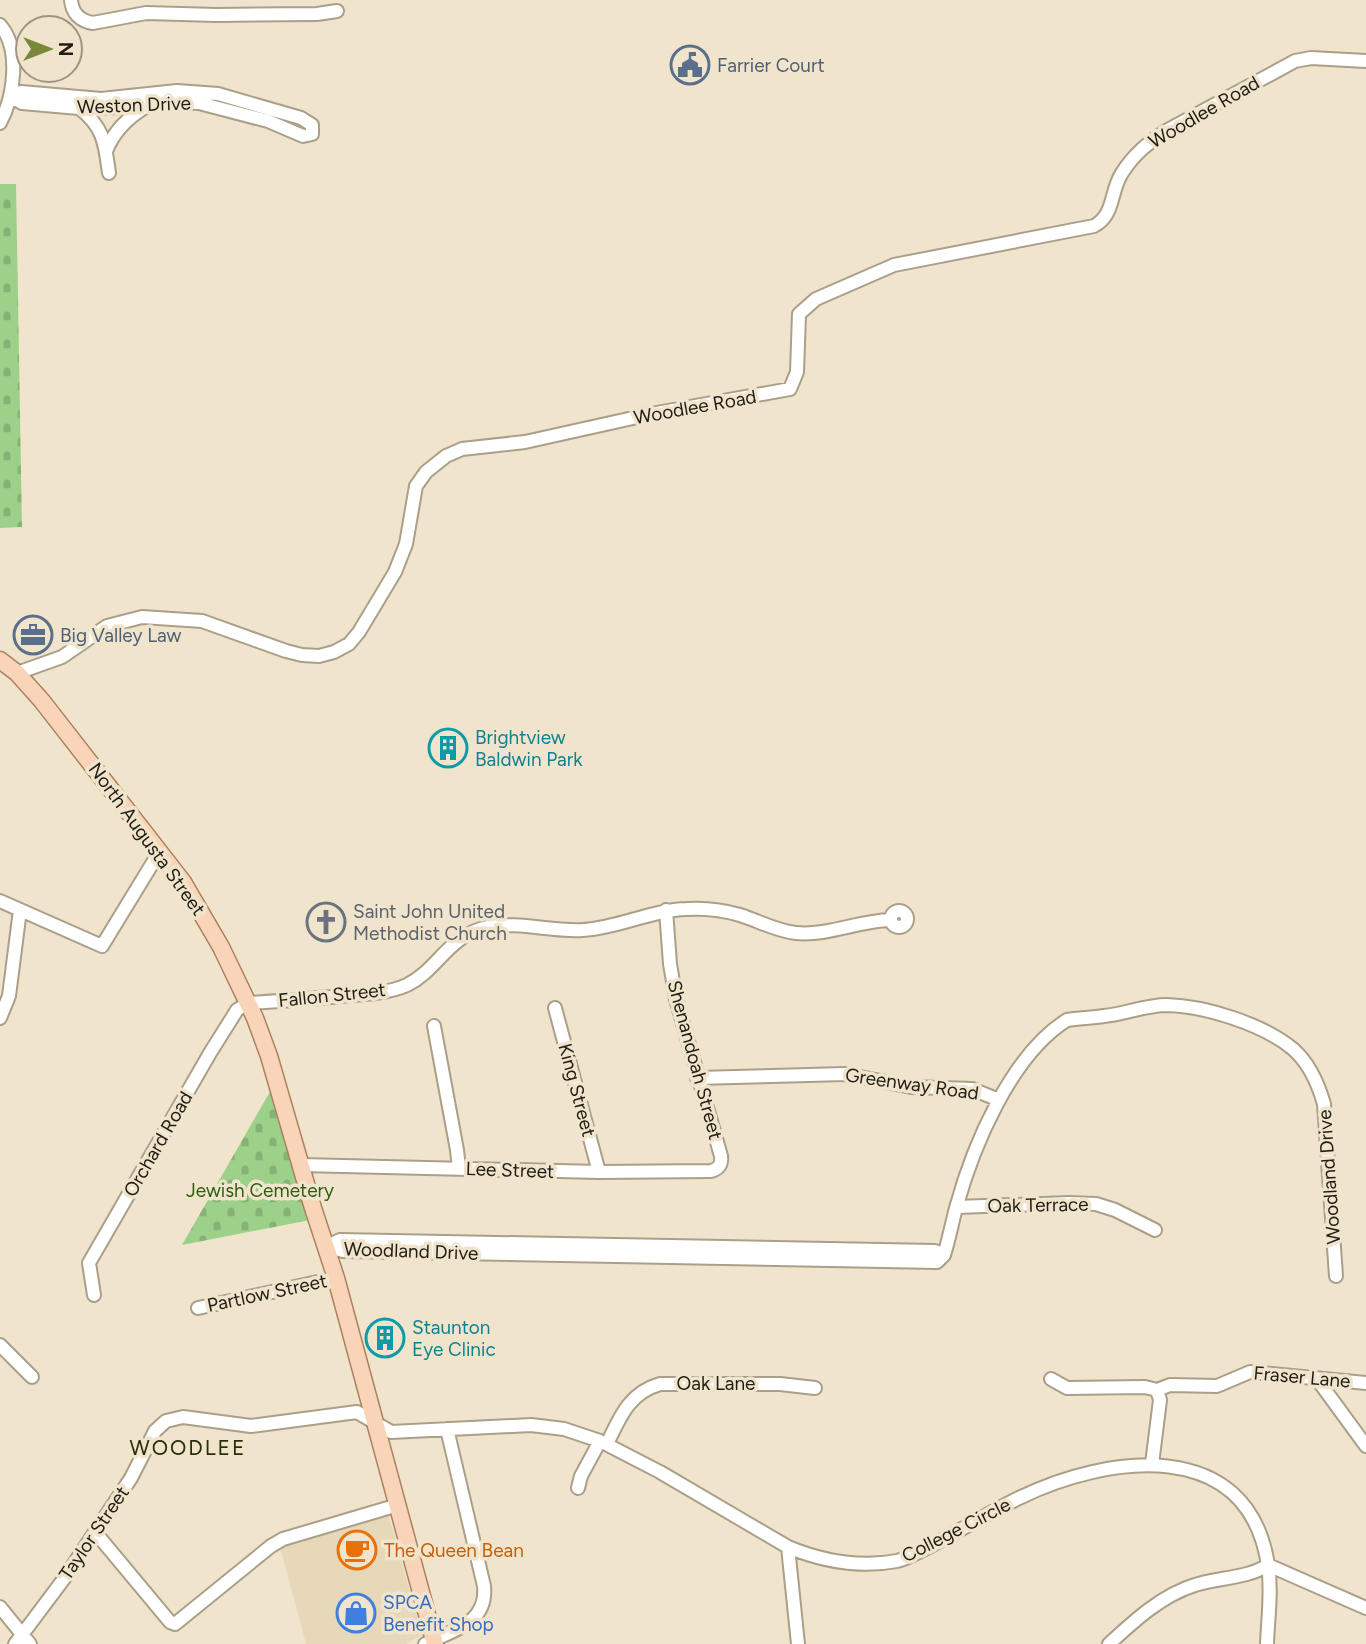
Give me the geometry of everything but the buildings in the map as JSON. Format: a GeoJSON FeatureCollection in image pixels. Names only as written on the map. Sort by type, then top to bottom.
{"type":"FeatureCollection","features":[{"type":"Feature","properties":{"kind":"main road","name":"North Augusta Street"},"geometry":{"type":"LineString","coordinates":[[0,660],[17,673],[67,732],[160,851],[208,922],[248,1003],[269,1056],[327,1246],[398,1504],[431,1643]]}},
{"type":"Feature","properties":{"kind":"street"},"geometry":{"type":"LineString","coordinates":[[71,0],[77,15],[84,21],[93,23],[146,13],[317,14],[337,11]]}},
{"type":"Feature","properties":{"kind":"street"},"geometry":{"type":"LineString","coordinates":[[0,25],[8,37],[11,50],[10,96],[0,123]]}},
{"type":"Feature","properties":{"kind":"street","name":"Woodlee Road"},"geometry":{"type":"LineString","coordinates":[[17,673],[62,657],[107,626],[142,617],[202,621],[302,655],[327,654],[343,648],[359,632],[399,563],[406,544],[416,486],[426,472],[446,456],[462,449],[525,442],[651,414],[790,389],[797,372],[799,314],[816,299],[894,265],[1094,226],[1109,212],[1117,183],[1133,158],[1166,131],[1295,61],[1311,58],[1366,61]]}},
{"type":"Feature","properties":{"kind":"street","name":"Weston Drive"},"geometry":{"type":"LineString","coordinates":[[10,96],[22,103],[211,104],[268,121],[303,136],[310,136],[313,131],[309,121],[205,92],[177,90],[80,103]]}},
{"type":"Feature","properties":{"kind":"street"},"geometry":{"type":"LineString","coordinates":[[80,103],[104,139],[109,173]]}},
{"type":"Feature","properties":{"kind":"street"},"geometry":{"type":"LineString","coordinates":[[106,152],[111,139],[121,126],[138,111],[150,105]]}},
{"type":"Feature","properties":{"kind":"street"},"geometry":{"type":"LineString","coordinates":[[0,901],[102,946],[160,851]]}},
{"type":"Feature","properties":{"kind":"street"},"geometry":{"type":"LineString","coordinates":[[0,1018],[9,996],[20,910]]}},
{"type":"Feature","properties":{"kind":"street","name":"Fallon Street"},"geometry":{"type":"LineString","coordinates":[[248,1003],[353,995],[399,988],[420,976],[456,942],[487,927],[585,930],[666,911],[718,911],[740,915],[779,929],[803,933],[824,932],[860,923],[890,920]]}},
{"type":"Feature","properties":{"kind":"street","name":"Shenandoah Street"},"geometry":{"type":"LineString","coordinates":[[666,911],[674,991],[697,1078],[722,1156],[719,1167]]}},
{"type":"Feature","properties":{"kind":"street","name":"Orchard Road"},"geometry":{"type":"LineString","coordinates":[[94,1295],[89,1263],[210,1053],[237,1010],[248,1003]]}},
{"type":"Feature","properties":{"kind":"street","name":"Woodland Drive"},"geometry":{"type":"LineString","coordinates":[[327,1246],[342,1251],[937,1262],[944,1255],[969,1169],[999,1100],[1015,1072],[1033,1050],[1066,1020],[1169,1005],[1247,1023],[1273,1035],[1293,1049],[1307,1065],[1318,1083],[1324,1104],[1336,1276]]}},
{"type":"Feature","properties":{"kind":"street","name":"King Street"},"geometry":{"type":"LineString","coordinates":[[555,1009],[599,1172]]}},
{"type":"Feature","properties":{"kind":"street"},"geometry":{"type":"LineString","coordinates":[[434,1026],[459,1168]]}},
{"type":"Feature","properties":{"kind":"street","name":"Greenway Road"},"geometry":{"type":"LineString","coordinates":[[697,1078],[845,1074],[911,1087],[972,1089],[999,1100]]}},
{"type":"Feature","properties":{"kind":"street","name":"Lee Street"},"geometry":{"type":"LineString","coordinates":[[301,1164],[599,1172],[711,1171],[719,1167]]}},
{"type":"Feature","properties":{"kind":"street","name":"Oak Terrace"},"geometry":{"type":"LineString","coordinates":[[957,1207],[1096,1204],[1115,1210],[1155,1230]]}},
{"type":"Feature","properties":{"kind":"street","name":"Partlow Street"},"geometry":{"type":"LineString","coordinates":[[198,1308],[336,1278]]}},
{"type":"Feature","properties":{"kind":"street"},"geometry":{"type":"LineString","coordinates":[[0,1345],[32,1377]]}},
{"type":"Feature","properties":{"kind":"street","name":"Fraser Lane"},"geometry":{"type":"LineString","coordinates":[[1157,1390],[1170,1385],[1217,1386],[1251,1372],[1366,1383]]}},
{"type":"Feature","properties":{"kind":"street"},"geometry":{"type":"LineString","coordinates":[[1051,1379],[1068,1388],[1145,1387],[1157,1390],[1160,1400],[1152,1464]]}},
{"type":"Feature","properties":{"kind":"street"},"geometry":{"type":"LineString","coordinates":[[1317,1379],[1366,1446]]}},
{"type":"Feature","properties":{"kind":"street","name":"Oak Lane"},"geometry":{"type":"LineString","coordinates":[[578,1488],[581,1476],[630,1401],[660,1384],[779,1384],[815,1388]]}},
{"type":"Feature","properties":{"kind":"street","name":"Taylor Street"},"geometry":{"type":"LineString","coordinates":[[22,1640],[131,1478],[152,1435],[160,1425],[183,1417],[251,1426],[357,1412],[375,1422]]}},
{"type":"Feature","properties":{"kind":"street","name":"College Circle"},"geometry":{"type":"LineString","coordinates":[[375,1422],[391,1432],[539,1425],[572,1431],[604,1443],[660,1472],[788,1547],[827,1560],[869,1563],[899,1560],[1036,1491],[1072,1478],[1129,1465],[1152,1464],[1189,1468],[1232,1491],[1255,1524],[1268,1565],[1267,1644]]}},
{"type":"Feature","properties":{"kind":"street"},"geometry":{"type":"LineString","coordinates":[[431,1643],[473,1620],[482,1608],[485,1591],[447,1429]]}},
{"type":"Feature","properties":{"kind":"street"},"geometry":{"type":"LineString","coordinates":[[96,1532],[170,1622],[177,1624],[283,1539],[398,1504]]}},
{"type":"Feature","properties":{"kind":"street"},"geometry":{"type":"LineString","coordinates":[[788,1547],[798,1644]]}},
{"type":"Feature","properties":{"kind":"street"},"geometry":{"type":"LineString","coordinates":[[1110,1644],[1173,1594],[1198,1584],[1255,1573],[1268,1565],[1366,1608]]}},
{"type":"Feature","properties":{"kind":"street"},"geometry":{"type":"LineString","coordinates":[[0,1607],[22,1640]]}},
{"type":"Feature","properties":{"kind":"shaded area"},"geometry":{"type":"Polygon","coordinates":[[[387,1509],[422,1635],[406,1644],[306,1644],[280,1547],[387,1509]]]}},
{"type":"Feature","properties":{"kind":"green space"},"geometry":{"type":"Polygon","coordinates":[[[0,184],[16,184],[22,527],[0,528],[0,184]]]}},
{"type":"Feature","properties":{"kind":"green space","name":"Jewish Cemetery"},"geometry":{"type":"Polygon","coordinates":[[[271,1090],[310,1220],[182,1245],[271,1090]]]}},
{"type":"Feature","properties":{"kind":"place","name":"Farrier Court"},"geometry":{"type":"Point","coordinates":[690,65]}},
{"type":"Feature","properties":{"kind":"place","name":"Big Valley Law"},"geometry":{"type":"Point","coordinates":[33,635]}},
{"type":"Feature","properties":{"kind":"place","name":"Brightview Baldwin Park"},"geometry":{"type":"Point","coordinates":[448,748]}},
{"type":"Feature","properties":{"kind":"place","name":"Saint John United Methodist Church"},"geometry":{"type":"Point","coordinates":[326,922]}},
{"type":"Feature","properties":{"kind":"place","name":"Staunton Eye Clinic"},"geometry":{"type":"Point","coordinates":[385,1338]}},
{"type":"Feature","properties":{"kind":"place","name":"The Queen Bean"},"geometry":{"type":"Point","coordinates":[357,1550]}},
{"type":"Feature","properties":{"kind":"place","name":"SPCA Benefit Shop"},"geometry":{"type":"Point","coordinates":[356,1613]}},
{"type":"Feature","properties":{"kind":"district","name":"WOODLEE"},"geometry":{"type":"Point","coordinates":[188,1447]}}]}
